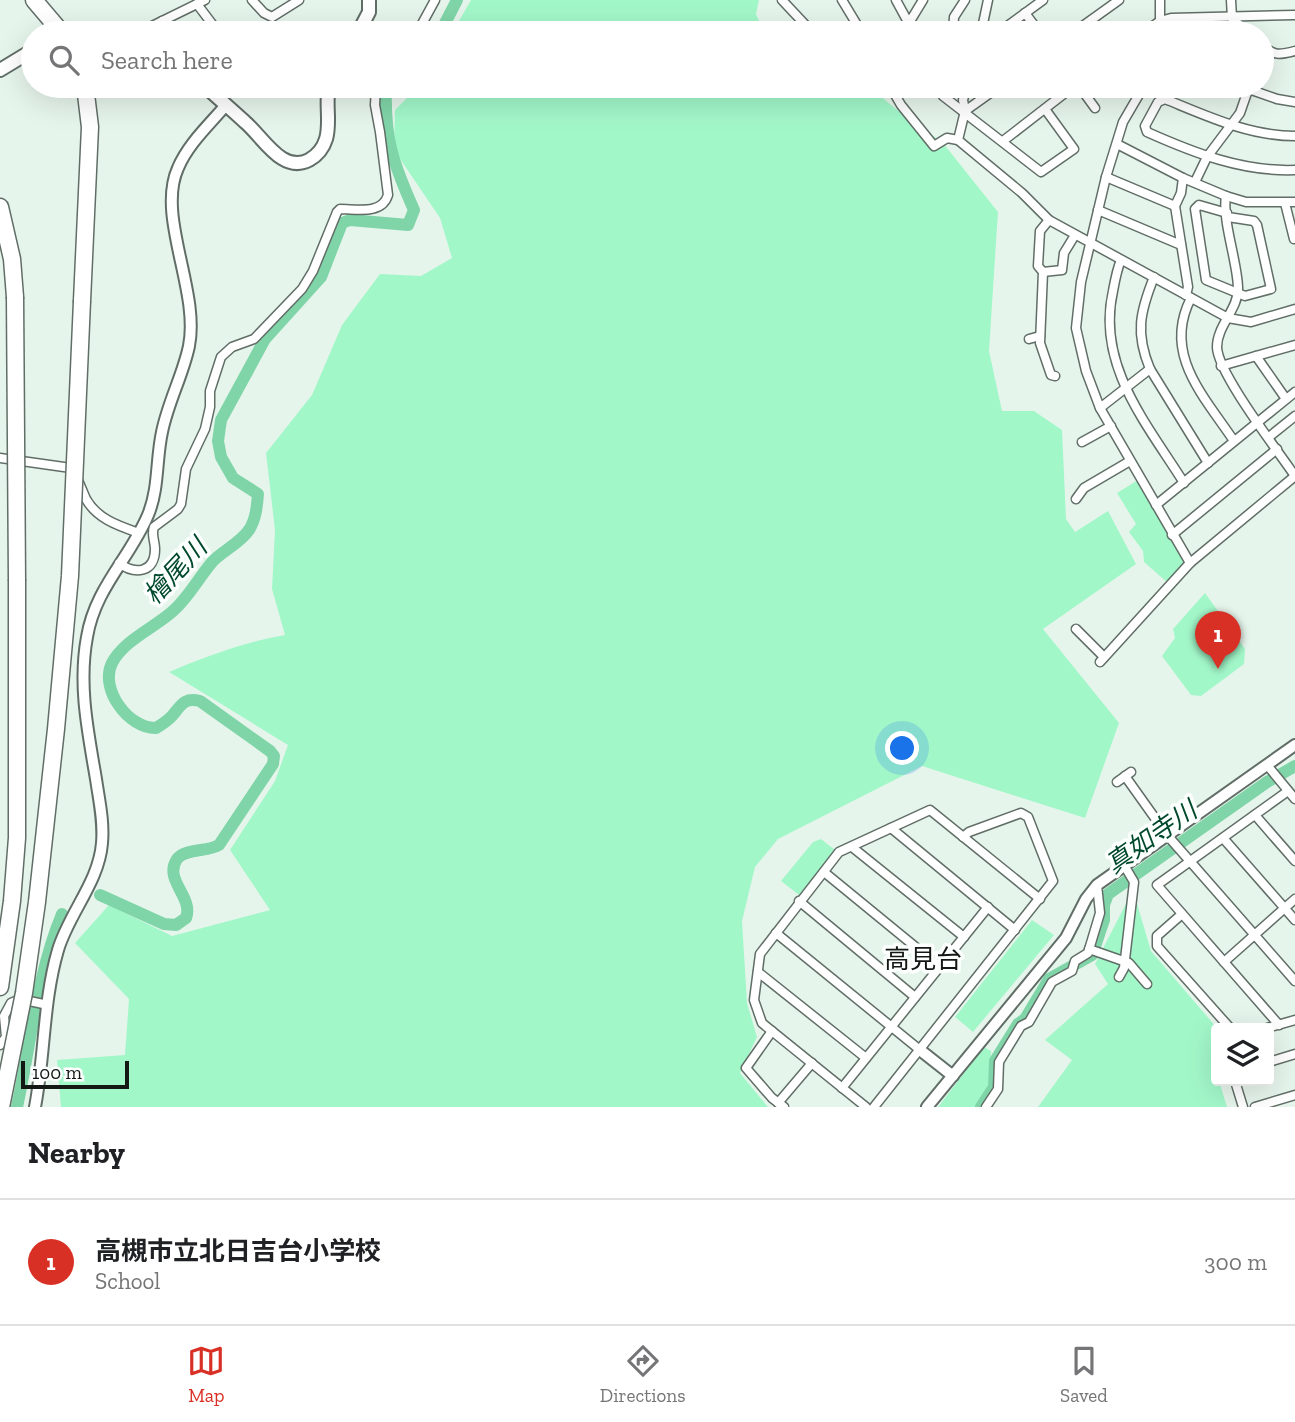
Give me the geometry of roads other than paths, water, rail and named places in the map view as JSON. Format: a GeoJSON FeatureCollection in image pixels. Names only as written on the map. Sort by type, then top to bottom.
{"type":"FeatureCollection","features":[{"type":"Feature","properties":{"kind":"highway"},"geometry":{"type":"LineString","coordinates":[[34,0],[52,21]]}},
{"type":"Feature","properties":{"kind":"highway"},"geometry":{"type":"LineString","coordinates":[[1,1107],[24,993],[43,849],[70,576],[90,127],[86,98]]}},
{"type":"Feature","properties":{"kind":"highway"},"geometry":{"type":"LineString","coordinates":[[0,207],[12,259],[15,297],[19,652],[18,838],[0,987]]}},
{"type":"Feature","properties":{"kind":"main road"},"geometry":{"type":"LineString","coordinates":[[364,21],[369,12],[369,0]]}},
{"type":"Feature","properties":{"kind":"main road"},"geometry":{"type":"LineString","coordinates":[[0,70],[21,57]]}},
{"type":"Feature","properties":{"kind":"main road"},"geometry":{"type":"LineString","coordinates":[[218,98],[286,162],[305,162],[321,150],[327,138],[329,98]]}},
{"type":"Feature","properties":{"kind":"street"},"geometry":{"type":"LineString","coordinates":[[162,21],[205,0]]}},
{"type":"Feature","properties":{"kind":"street"},"geometry":{"type":"LineString","coordinates":[[255,1],[264,13],[272,18],[299,0]]}},
{"type":"Feature","properties":{"kind":"street"},"geometry":{"type":"LineString","coordinates":[[424,21],[435,0]]}},
{"type":"Feature","properties":{"kind":"street"},"geometry":{"type":"LineString","coordinates":[[782,0],[799,21]]}},
{"type":"Feature","properties":{"kind":"street"},"geometry":{"type":"LineString","coordinates":[[842,0],[855,21]]}},
{"type":"Feature","properties":{"kind":"street"},"geometry":{"type":"LineString","coordinates":[[896,0],[908,21]]}},
{"type":"Feature","properties":{"kind":"street"},"geometry":{"type":"LineString","coordinates":[[910,21],[923,0]]}},
{"type":"Feature","properties":{"kind":"street"},"geometry":{"type":"LineString","coordinates":[[953,21],[965,0]]}},
{"type":"Feature","properties":{"kind":"street"},"geometry":{"type":"LineString","coordinates":[[984,21],[988,0]]}},
{"type":"Feature","properties":{"kind":"street"},"geometry":{"type":"LineString","coordinates":[[1014,21],[1043,0]]}},
{"type":"Feature","properties":{"kind":"street"},"geometry":{"type":"LineString","coordinates":[[1087,21],[1107,4],[1119,0]]}},
{"type":"Feature","properties":{"kind":"street"},"geometry":{"type":"LineString","coordinates":[[1160,0],[1160,21],[1171,18],[1295,15]]}},
{"type":"Feature","properties":{"kind":"street"},"geometry":{"type":"LineString","coordinates":[[1231,0],[1232,18],[1235,21]]}},
{"type":"Feature","properties":{"kind":"street"},"geometry":{"type":"LineString","coordinates":[[197,4],[210,21]]}},
{"type":"Feature","properties":{"kind":"street"},"geometry":{"type":"LineString","coordinates":[[1025,13],[1031,21]]}},
{"type":"Feature","properties":{"kind":"street"},"geometry":{"type":"LineString","coordinates":[[1274,55],[1295,51]]}},
{"type":"Feature","properties":{"kind":"street"},"geometry":{"type":"LineString","coordinates":[[1274,96],[1295,102]]}},
{"type":"Feature","properties":{"kind":"street"},"geometry":{"type":"LineString","coordinates":[[119,563],[130,571],[137,572],[145,568],[155,551],[153,527],[181,504],[186,469],[205,429],[210,391],[222,357],[232,348],[254,339],[302,289],[313,271],[340,209],[376,209],[386,201],[388,195],[375,98]]}},
{"type":"Feature","properties":{"kind":"street"},"geometry":{"type":"LineString","coordinates":[[897,98],[934,146],[947,138],[958,140],[1022,193],[1049,220],[1228,318],[1251,322],[1295,309]]}},
{"type":"Feature","properties":{"kind":"street"},"geometry":{"type":"LineString","coordinates":[[946,98],[1040,172],[1073,150],[1045,109]]}},
{"type":"Feature","properties":{"kind":"street"},"geometry":{"type":"LineString","coordinates":[[958,140],[965,111],[964,98]]}},
{"type":"Feature","properties":{"kind":"street"},"geometry":{"type":"LineString","coordinates":[[965,111],[983,98]]}},
{"type":"Feature","properties":{"kind":"street"},"geometry":{"type":"LineString","coordinates":[[1003,141],[1060,98]]}},
{"type":"Feature","properties":{"kind":"street"},"geometry":{"type":"LineString","coordinates":[[1087,98],[1096,108]]}},
{"type":"Feature","properties":{"kind":"street"},"geometry":{"type":"LineString","coordinates":[[1137,98],[1123,122],[1106,177],[1081,282],[1076,328],[1086,371],[1100,408],[1190,563]]}},
{"type":"Feature","properties":{"kind":"street"},"geometry":{"type":"LineString","coordinates":[[1195,182],[1207,157],[1241,113],[1243,98]]}},
{"type":"Feature","properties":{"kind":"street"},"geometry":{"type":"LineString","coordinates":[[1295,136],[1263,134],[1165,99],[1158,102],[1145,126],[1147,132],[1207,157],[1270,169],[1295,170]]}},
{"type":"Feature","properties":{"kind":"street"},"geometry":{"type":"LineString","coordinates":[[35,1107],[52,973],[65,932],[92,880],[100,856],[102,824],[84,699],[87,634],[94,611],[119,563],[139,533],[153,502],[162,434],[191,333],[189,297],[175,226],[172,187],[176,170],[184,156],[226,105]]}},
{"type":"Feature","properties":{"kind":"street"},"geometry":{"type":"LineString","coordinates":[[1117,144],[1183,178],[1226,196],[1246,202],[1290,202],[1294,239]]}},
{"type":"Feature","properties":{"kind":"street"},"geometry":{"type":"LineString","coordinates":[[1106,177],[1175,206]]}},
{"type":"Feature","properties":{"kind":"street"},"geometry":{"type":"LineString","coordinates":[[1183,178],[1181,193],[1175,206],[1188,287],[1180,329],[1185,363],[1192,379],[1234,442]]}},
{"type":"Feature","properties":{"kind":"street"},"geometry":{"type":"LineString","coordinates":[[1076,629],[1102,660],[1190,563],[1295,476],[1221,366],[1217,348],[1219,336],[1238,294],[1226,196]]}},
{"type":"Feature","properties":{"kind":"street"},"geometry":{"type":"LineString","coordinates":[[1199,205],[1227,215],[1254,221],[1257,225],[1270,289],[1245,296],[1206,280],[1195,209],[1199,205]]}},
{"type":"Feature","properties":{"kind":"street"},"geometry":{"type":"LineString","coordinates":[[1098,210],[1181,245]]}},
{"type":"Feature","properties":{"kind":"street"},"geometry":{"type":"LineString","coordinates":[[1049,220],[1040,232],[1038,266],[1043,272],[1040,343],[1051,375],[1055,376]]}},
{"type":"Feature","properties":{"kind":"street"},"geometry":{"type":"LineString","coordinates":[[1043,272],[1062,270],[1064,253],[1075,234]]}},
{"type":"Feature","properties":{"kind":"street"},"geometry":{"type":"LineString","coordinates":[[1121,260],[1108,318],[1112,352],[1125,388],[1184,483]]}},
{"type":"Feature","properties":{"kind":"street"},"geometry":{"type":"LineString","coordinates":[[1154,277],[1143,306],[1140,338],[1150,369],[1208,463]]}},
{"type":"Feature","properties":{"kind":"street"},"geometry":{"type":"LineString","coordinates":[[1029,339],[1040,336]]}},
{"type":"Feature","properties":{"kind":"street"},"geometry":{"type":"LineString","coordinates":[[1221,366],[1295,345]]}},
{"type":"Feature","properties":{"kind":"street"},"geometry":{"type":"LineString","coordinates":[[1256,356],[1286,399]]}},
{"type":"Feature","properties":{"kind":"street"},"geometry":{"type":"LineString","coordinates":[[1100,408],[1150,369]]}},
{"type":"Feature","properties":{"kind":"street"},"geometry":{"type":"LineString","coordinates":[[1156,505],[1295,392]]}},
{"type":"Feature","properties":{"kind":"street"},"geometry":{"type":"LineString","coordinates":[[1269,437],[1295,416]]}},
{"type":"Feature","properties":{"kind":"street"},"geometry":{"type":"LineString","coordinates":[[1082,442],[1111,426]]}},
{"type":"Feature","properties":{"kind":"street"},"geometry":{"type":"LineString","coordinates":[[1172,535],[1277,449]]}},
{"type":"Feature","properties":{"kind":"street"},"geometry":{"type":"LineString","coordinates":[[0,458],[71,468],[78,477],[88,503],[98,513],[109,522],[139,533]]}},
{"type":"Feature","properties":{"kind":"street"},"geometry":{"type":"LineString","coordinates":[[1076,499],[1084,488],[1130,461]]}},
{"type":"Feature","properties":{"kind":"street"},"geometry":{"type":"LineString","coordinates":[[927,1107],[1066,939],[1086,899],[1097,885],[1295,745]]}},
{"type":"Feature","properties":{"kind":"street"},"geometry":{"type":"LineString","coordinates":[[1267,765],[1295,799]]}},
{"type":"Feature","properties":{"kind":"street"},"geometry":{"type":"LineString","coordinates":[[1124,777],[1167,835],[1295,981]]}},
{"type":"Feature","properties":{"kind":"street"},"geometry":{"type":"LineString","coordinates":[[1279,1025],[1157,885],[1288,791]]}},
{"type":"Feature","properties":{"kind":"street"},"geometry":{"type":"LineString","coordinates":[[866,1107],[762,1023],[754,1000],[760,954],[839,852],[930,810],[1040,899]]}},
{"type":"Feature","properties":{"kind":"street"},"geometry":{"type":"LineString","coordinates":[[874,1107],[1053,881],[1028,817],[1021,813],[969,832],[963,837]]}},
{"type":"Feature","properties":{"kind":"street"},"geometry":{"type":"LineString","coordinates":[[1255,815],[1295,861]]}},
{"type":"Feature","properties":{"kind":"street"},"geometry":{"type":"LineString","coordinates":[[891,828],[1015,930]]}},
{"type":"Feature","properties":{"kind":"street"},"geometry":{"type":"LineString","coordinates":[[1223,838],[1295,920]]}},
{"type":"Feature","properties":{"kind":"street"},"geometry":{"type":"LineString","coordinates":[[852,846],[964,937]]}},
{"type":"Feature","properties":{"kind":"street"},"geometry":{"type":"LineString","coordinates":[[1119,977],[1125,961],[1134,882],[1124,865]]}},
{"type":"Feature","properties":{"kind":"street"},"geometry":{"type":"LineString","coordinates":[[824,872],[940,967]]}},
{"type":"Feature","properties":{"kind":"street"},"geometry":{"type":"LineString","coordinates":[[986,1107],[998,1089],[999,1062],[1021,1026],[1029,1022],[1052,982],[1072,971],[1075,961],[1088,953],[1100,913],[1097,885]]}},
{"type":"Feature","properties":{"kind":"street"},"geometry":{"type":"LineString","coordinates":[[1224,962],[1295,899]]}},
{"type":"Feature","properties":{"kind":"street"},"geometry":{"type":"LineString","coordinates":[[799,901],[915,997]]}},
{"type":"Feature","properties":{"kind":"street"},"geometry":{"type":"LineString","coordinates":[[842,1088],[988,907]]}},
{"type":"Feature","properties":{"kind":"street"},"geometry":{"type":"LineString","coordinates":[[1182,914],[1157,936],[1157,946],[1226,1023]]}},
{"type":"Feature","properties":{"kind":"street"},"geometry":{"type":"LineString","coordinates":[[776,933],[953,1076]]}},
{"type":"Feature","properties":{"kind":"street"},"geometry":{"type":"LineString","coordinates":[[1089,949],[1129,963],[1147,984]]}},
{"type":"Feature","properties":{"kind":"street"},"geometry":{"type":"LineString","coordinates":[[758,972],[866,1058]]}},
{"type":"Feature","properties":{"kind":"street"},"geometry":{"type":"LineString","coordinates":[[0,1045],[6,1037],[4,1016],[11,1003],[20,999],[48,1005]]}},
{"type":"Feature","properties":{"kind":"street"},"geometry":{"type":"LineString","coordinates":[[1274,1026],[1295,1020]]}},
{"type":"Feature","properties":{"kind":"street"},"geometry":{"type":"LineString","coordinates":[[772,1031],[746,1068],[781,1105],[812,1063]]}},
{"type":"Feature","properties":{"kind":"street"},"geometry":{"type":"LineString","coordinates":[[1274,1060],[1295,1054]]}},
{"type":"Feature","properties":{"kind":"street"},"geometry":{"type":"LineString","coordinates":[[1237,1086],[1243,1107]]}},
{"type":"Feature","properties":{"kind":"street"},"geometry":{"type":"LineString","coordinates":[[1255,1107],[1286,1102],[1295,1095]]}},
{"type":"Feature","properties":{"kind":"waterway","name":"檜尾川"},"geometry":{"type":"LineString","coordinates":[[446,21],[457,0]]}},
{"type":"Feature","properties":{"kind":"waterway","name":"檜尾川"},"geometry":{"type":"LineString","coordinates":[[100,895],[164,924],[176,925],[186,918],[186,903],[174,874],[177,859],[185,853],[219,845],[273,764],[274,756],[270,751],[200,701],[186,701],[156,728],[136,722],[119,706],[113,695],[109,673],[117,655],[173,611],[213,561],[249,530],[256,512],[258,494],[233,478],[221,457],[218,441],[221,420],[265,339],[321,277],[342,223],[350,220],[408,225],[414,210],[391,150],[386,98]]}},
{"type":"Feature","properties":{"kind":"waterway","name":"真如寺川"},"geometry":{"type":"LineString","coordinates":[[981,1107],[994,1087],[995,1061],[1049,979],[1092,955],[1104,920],[1104,905],[1108,894],[1267,782],[1295,766]]}},
{"type":"Feature","properties":{"kind":"waterway","name":"檜尾川"},"geometry":{"type":"LineString","coordinates":[[17,1107],[40,985],[62,914]]}},
{"type":"Feature","properties":{"kind":"place","name":"高槻市立北日吉台小学校"},"geometry":{"type":"Point","coordinates":[1218,669]}},
{"type":"Feature","properties":{"kind":"district","name":"高見台"},"geometry":{"type":"Point","coordinates":[923,959]}}]}
